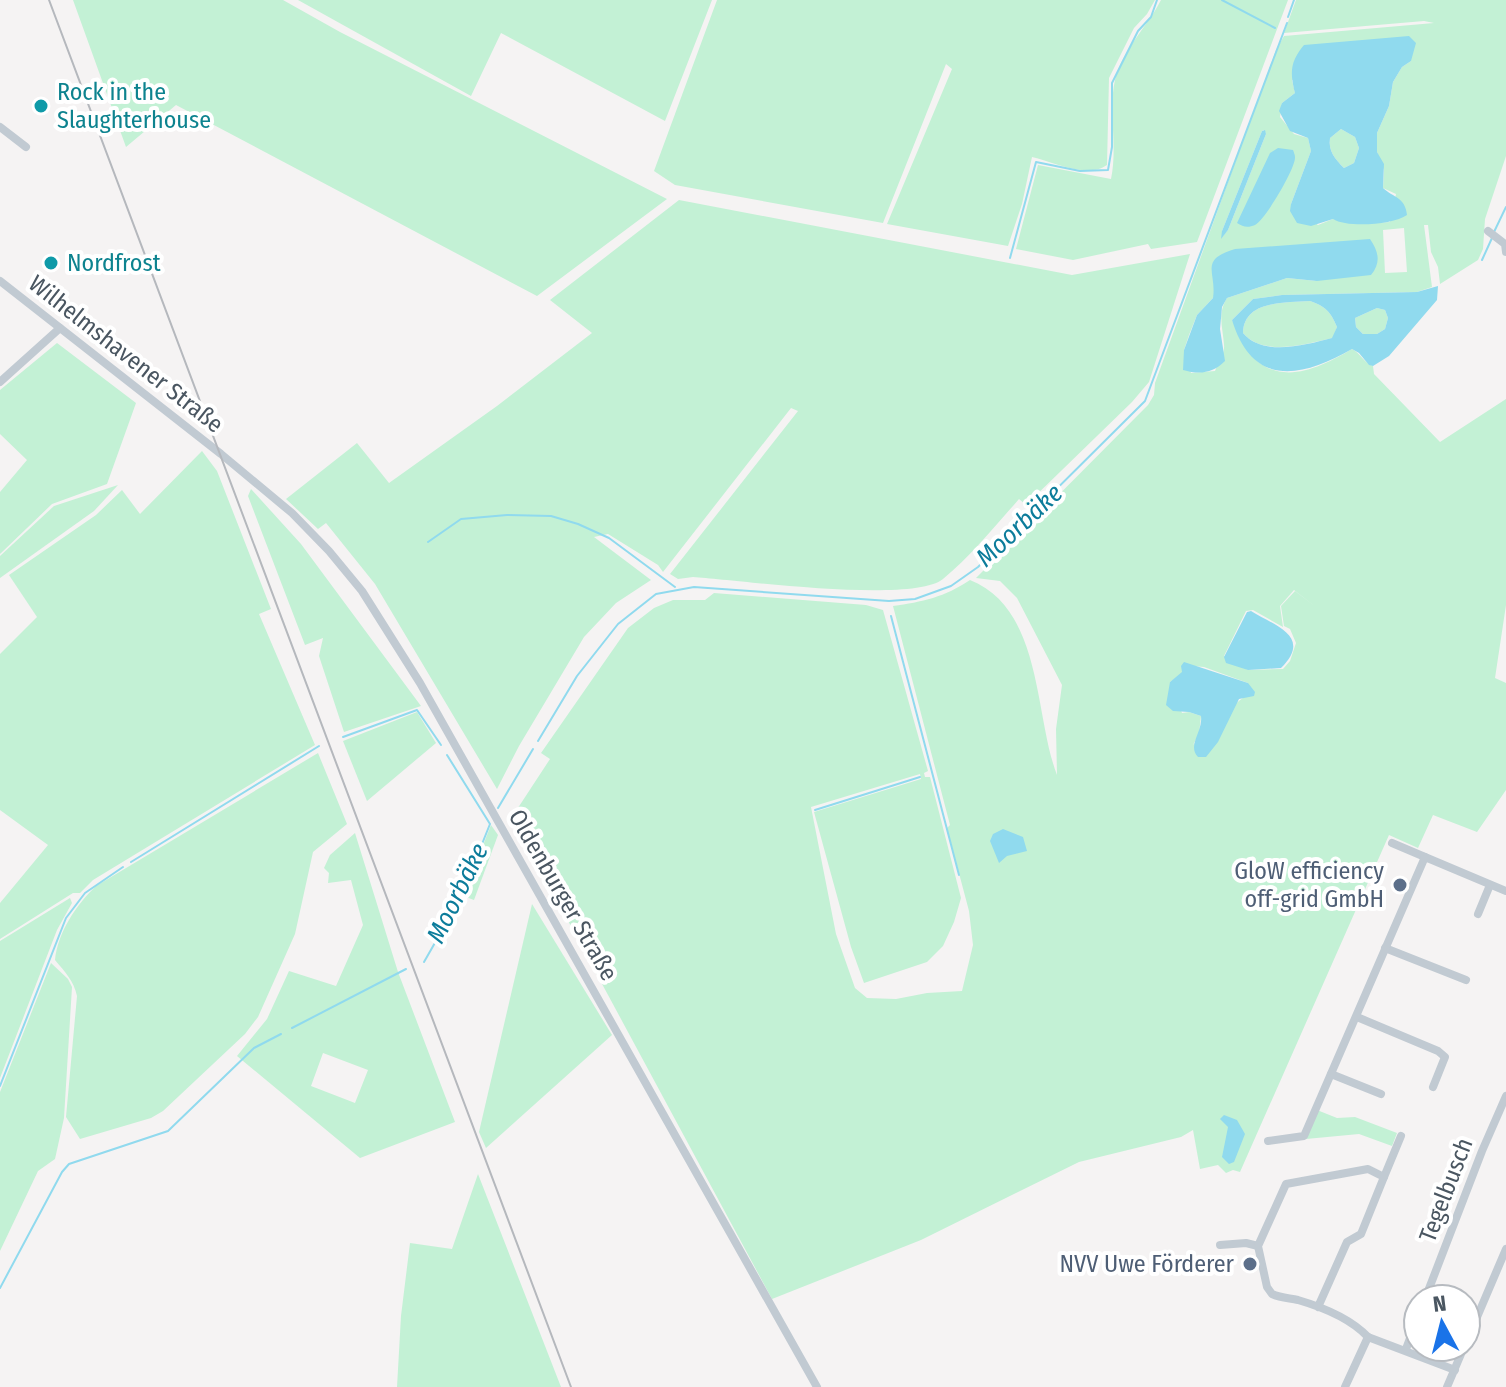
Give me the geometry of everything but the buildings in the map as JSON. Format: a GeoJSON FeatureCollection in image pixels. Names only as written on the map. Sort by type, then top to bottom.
{"type":"FeatureCollection","features":[{"type":"Feature","properties":{"kind":"street"},"geometry":{"type":"LineString","coordinates":[[0,127],[26,147]]}},
{"type":"Feature","properties":{"kind":"street"},"geometry":{"type":"LineString","coordinates":[[1488,231],[1505,244],[1506,252]]}},
{"type":"Feature","properties":{"kind":"street","name":"Wilhelmshavener Straße"},"geometry":{"type":"LineString","coordinates":[[0,281],[226,458]]}},
{"type":"Feature","properties":{"kind":"street"},"geometry":{"type":"LineString","coordinates":[[0,382],[60,328]]}},
{"type":"Feature","properties":{"kind":"street","name":"Oldenburger Straße"},"geometry":{"type":"LineString","coordinates":[[226,458],[278,501],[321,543],[382,619],[817,1387]]}},
{"type":"Feature","properties":{"kind":"street"},"geometry":{"type":"LineString","coordinates":[[1392,843],[1506,891]]}},
{"type":"Feature","properties":{"kind":"street"},"geometry":{"type":"LineString","coordinates":[[1268,1141],[1304,1136],[1425,857]]}},
{"type":"Feature","properties":{"kind":"street"},"geometry":{"type":"LineString","coordinates":[[1478,914],[1490,885]]}},
{"type":"Feature","properties":{"kind":"street"},"geometry":{"type":"LineString","coordinates":[[1385,948],[1466,980]]}},
{"type":"Feature","properties":{"kind":"street"},"geometry":{"type":"LineString","coordinates":[[1357,1017],[1438,1051],[1445,1057],[1433,1087]]}},
{"type":"Feature","properties":{"kind":"street"},"geometry":{"type":"LineString","coordinates":[[1331,1074],[1381,1094]]}},
{"type":"Feature","properties":{"kind":"street","name":"Tegelbusch"},"geometry":{"type":"LineString","coordinates":[[1431,1283],[1506,1096]]}},
{"type":"Feature","properties":{"kind":"street"},"geometry":{"type":"LineString","coordinates":[[1318,1307],[1347,1242],[1361,1234],[1401,1136]]}},
{"type":"Feature","properties":{"kind":"street"},"geometry":{"type":"LineString","coordinates":[[1384,1177],[1368,1169],[1286,1184],[1258,1246],[1267,1287],[1272,1294],[1318,1307],[1356,1325],[1368,1337],[1402,1348]]}},
{"type":"Feature","properties":{"kind":"street"},"geometry":{"type":"LineString","coordinates":[[1220,1245],[1246,1243],[1258,1246]]}},
{"type":"Feature","properties":{"kind":"street"},"geometry":{"type":"LineString","coordinates":[[1482,1305],[1506,1249]]}},
{"type":"Feature","properties":{"kind":"street"},"geometry":{"type":"LineString","coordinates":[[1345,1387],[1368,1337]]}},
{"type":"Feature","properties":{"kind":"street"},"geometry":{"type":"LineString","coordinates":[[1439,1363],[1455,1370]]}},
{"type":"Feature","properties":{"kind":"street"},"geometry":{"type":"LineString","coordinates":[[1447,1387],[1458,1363]]}},
{"type":"Feature","properties":{"kind":"green space"},"geometry":{"type":"Polygon","coordinates":[[[73,0],[283,0],[667,199],[537,296],[176,105],[126,147],[73,0]]]}},
{"type":"Feature","properties":{"kind":"green space"},"geometry":{"type":"Polygon","coordinates":[[[298,0],[712,0],[665,121],[501,33],[471,96],[298,0]]]}},
{"type":"Feature","properties":{"kind":"green space"},"geometry":{"type":"Polygon","coordinates":[[[717,0],[1155,0],[1134,28],[1109,78],[1107,165],[1099,169],[1080,170],[1032,157],[1022,204],[1008,246],[887,224],[952,69],[946,64],[883,223],[675,185],[654,171],[717,0]]]}},
{"type":"Feature","properties":{"kind":"green space"},"geometry":{"type":"Polygon","coordinates":[[[1161,0],[1288,0],[1197,242],[1151,249],[1148,244],[1073,260],[1016,249],[1038,165],[1111,179],[1114,154],[1112,104],[1118,69],[1161,0]]]}},
{"type":"Feature","properties":{"kind":"green space"},"geometry":{"type":"Polygon","coordinates":[[[1296,0],[1506,0],[1506,156],[1485,219],[1483,249],[1478,260],[1440,284],[1438,267],[1431,252],[1428,225],[1424,225],[1432,287],[1417,292],[1282,295],[1253,299],[1232,320],[1254,358],[1265,367],[1277,371],[1303,371],[1329,362],[1352,349],[1373,366],[1374,374],[1440,442],[1506,399],[1506,605],[1495,678],[1506,683],[1506,790],[1477,832],[1433,815],[1418,848],[1389,835],[1240,1172],[1233,1170],[1226,1173],[1218,1165],[1200,1169],[1193,1130],[1181,1137],[1079,1162],[921,1240],[772,1299],[512,817],[550,759],[541,753],[628,628],[654,608],[673,600],[705,600],[714,593],[866,605],[883,610],[928,771],[924,773],[925,777],[930,777],[961,898],[943,946],[927,962],[864,983],[814,812],[921,779],[920,774],[811,807],[836,934],[855,988],[867,998],[896,999],[962,991],[973,945],[969,911],[893,606],[933,598],[970,580],[994,594],[1011,614],[1024,639],[1057,775],[1056,729],[1062,685],[1017,598],[1000,581],[976,578],[1148,405],[1154,395],[1155,383],[1276,50],[1284,36],[1434,23],[1424,21],[1284,33],[1296,0]],[[1411,61],[1292,80],[1295,93],[1282,103],[1280,117],[1294,134],[1308,138],[1311,151],[1291,204],[1318,225],[1333,219],[1356,224],[1390,222],[1396,194],[1383,188],[1384,170],[1377,152],[1377,133],[1389,106],[1393,82],[1402,67],[1411,61]],[[1264,130],[1262,131],[1222,237],[1228,230],[1266,134],[1264,130]],[[1404,228],[1383,230],[1385,273],[1407,272],[1404,228]],[[1235,249],[1213,298],[1197,315],[1184,350],[1191,373],[1215,371],[1224,348],[1221,315],[1227,298],[1287,278],[1317,281],[1235,249]],[[1294,590],[1280,606],[1283,627],[1253,610],[1246,611],[1224,656],[1248,670],[1283,669],[1290,661],[1296,643],[1290,629],[1284,626],[1281,606],[1295,591],[1316,607],[1294,590]],[[1192,666],[1170,682],[1182,713],[1201,716],[1199,734],[1193,745],[1245,697],[1248,683],[1204,667],[1192,666]]]}},
{"type":"Feature","properties":{"kind":"green space"},"geometry":{"type":"Polygon","coordinates":[[[1341,129],[1355,137],[1359,148],[1354,163],[1344,168],[1330,147],[1330,138],[1341,129]]]}},
{"type":"Feature","properties":{"kind":"green space"},"geometry":{"type":"Polygon","coordinates":[[[679,200],[1072,275],[1190,254],[1149,382],[1026,505],[1019,499],[973,551],[943,579],[925,586],[897,590],[862,590],[693,577],[678,579],[670,574],[798,411],[791,408],[663,572],[658,565],[608,534],[594,537],[651,580],[616,603],[584,637],[497,789],[375,584],[326,523],[318,529],[286,499],[357,443],[389,483],[497,406],[592,333],[550,300],[679,200]]]}},
{"type":"Feature","properties":{"kind":"green space"},"geometry":{"type":"Polygon","coordinates":[[[1310,301],[1324,307],[1332,317],[1337,327],[1333,338],[1273,347],[1262,345],[1243,333],[1250,314],[1258,309],[1278,303],[1310,301]]]}},
{"type":"Feature","properties":{"kind":"green space"},"geometry":{"type":"Polygon","coordinates":[[[1377,308],[1385,310],[1388,318],[1385,329],[1377,334],[1363,334],[1356,327],[1355,318],[1377,308]]]}},
{"type":"Feature","properties":{"kind":"green space"},"geometry":{"type":"Polygon","coordinates":[[[57,343],[136,403],[107,484],[52,504],[0,554],[0,492],[27,460],[0,434],[0,390],[57,343]]]}},
{"type":"Feature","properties":{"kind":"green space"},"geometry":{"type":"Polygon","coordinates":[[[202,451],[217,471],[271,609],[259,614],[315,745],[93,880],[80,893],[73,893],[0,939],[0,903],[48,845],[0,810],[0,654],[37,617],[9,575],[96,515],[122,490],[140,514],[202,451]]]}},
{"type":"Feature","properties":{"kind":"green space"},"geometry":{"type":"Polygon","coordinates":[[[118,485],[94,511],[0,578],[0,556],[54,506],[118,485]]]}},
{"type":"Feature","properties":{"kind":"green space"},"geometry":{"type":"Polygon","coordinates":[[[251,489],[301,544],[421,706],[344,732],[319,656],[323,638],[305,645],[248,496],[251,489]]]}},
{"type":"Feature","properties":{"kind":"green space"},"geometry":{"type":"Polygon","coordinates":[[[417,712],[436,743],[367,801],[343,741],[417,712]]]}},
{"type":"Feature","properties":{"kind":"green space"},"geometry":{"type":"Polygon","coordinates":[[[318,753],[347,824],[313,852],[295,934],[258,1017],[245,1034],[163,1111],[151,1118],[80,1139],[66,1117],[77,996],[71,981],[55,960],[69,920],[96,886],[318,753]]]}},
{"type":"Feature","properties":{"kind":"green space"},"geometry":{"type":"Polygon","coordinates":[[[491,825],[498,835],[474,900],[463,896],[491,825]]]}},
{"type":"Feature","properties":{"kind":"green space"},"geometry":{"type":"Polygon","coordinates":[[[355,833],[398,972],[455,1122],[360,1158],[237,1056],[267,1019],[289,971],[336,986],[363,925],[351,880],[328,883],[329,873],[324,868],[330,855],[355,833]],[[323,1053],[311,1086],[355,1103],[368,1070],[323,1053]]]}},
{"type":"Feature","properties":{"kind":"green space"},"geometry":{"type":"Polygon","coordinates":[[[70,898],[72,903],[57,930],[0,1078],[0,941],[70,898]]]}},
{"type":"Feature","properties":{"kind":"green space"},"geometry":{"type":"Polygon","coordinates":[[[532,904],[612,1035],[486,1148],[479,1132],[532,904]]]}},
{"type":"Feature","properties":{"kind":"green space"},"geometry":{"type":"Polygon","coordinates":[[[51,963],[72,987],[64,1118],[55,1159],[38,1171],[0,1251],[0,1092],[51,963]]]}},
{"type":"Feature","properties":{"kind":"green space"},"geometry":{"type":"Polygon","coordinates":[[[1317,1110],[1337,1118],[1355,1117],[1397,1133],[1392,1146],[1359,1134],[1306,1139],[1317,1110]]]}},
{"type":"Feature","properties":{"kind":"green space"},"geometry":{"type":"Polygon","coordinates":[[[478,1174],[561,1387],[397,1387],[410,1243],[452,1249],[478,1174]]]}},
{"type":"Feature","properties":{"kind":"water"},"geometry":{"type":"Polygon","coordinates":[[[1409,36],[1416,43],[1411,61],[1402,67],[1393,82],[1389,106],[1377,133],[1377,152],[1384,164],[1383,188],[1401,201],[1407,215],[1370,224],[1348,224],[1333,219],[1311,226],[1297,223],[1290,211],[1291,204],[1311,151],[1308,138],[1290,131],[1279,111],[1282,103],[1295,93],[1292,68],[1304,45],[1409,36]],[[1341,129],[1330,138],[1333,154],[1344,168],[1354,163],[1359,148],[1355,137],[1341,129]]]}},
{"type":"Feature","properties":{"kind":"water"},"geometry":{"type":"Polygon","coordinates":[[[1265,130],[1228,230],[1221,239],[1262,131],[1265,130]]]}},
{"type":"Feature","properties":{"kind":"water"},"geometry":{"type":"Polygon","coordinates":[[[1278,148],[1293,150],[1295,157],[1291,172],[1260,221],[1250,227],[1237,223],[1270,153],[1278,148]]]}},
{"type":"Feature","properties":{"kind":"water"},"geometry":{"type":"Polygon","coordinates":[[[1370,239],[1378,257],[1371,275],[1317,281],[1287,278],[1227,298],[1222,307],[1220,329],[1225,361],[1206,372],[1183,370],[1184,350],[1197,315],[1213,298],[1213,262],[1224,253],[1235,249],[1370,239]]]}},
{"type":"Feature","properties":{"kind":"water"},"geometry":{"type":"Polygon","coordinates":[[[1438,286],[1437,300],[1389,356],[1373,366],[1352,349],[1315,366],[1297,370],[1281,371],[1266,367],[1252,357],[1241,342],[1232,320],[1253,299],[1282,295],[1417,292],[1438,286]],[[1310,301],[1278,303],[1258,309],[1245,322],[1243,333],[1251,340],[1273,347],[1297,346],[1332,338],[1337,327],[1332,317],[1324,307],[1310,301]],[[1377,308],[1355,318],[1356,327],[1363,334],[1377,334],[1385,329],[1388,318],[1385,310],[1377,308]]]}},
{"type":"Feature","properties":{"kind":"water"},"geometry":{"type":"Polygon","coordinates":[[[1251,611],[1279,627],[1292,640],[1290,657],[1281,668],[1248,670],[1226,663],[1224,657],[1247,612],[1251,611]]]}},
{"type":"Feature","properties":{"kind":"water"},"geometry":{"type":"Polygon","coordinates":[[[1184,662],[1248,683],[1255,692],[1254,696],[1239,699],[1218,742],[1206,757],[1198,757],[1194,748],[1201,716],[1173,711],[1166,705],[1170,682],[1182,672],[1184,662]]]}},
{"type":"Feature","properties":{"kind":"water"},"geometry":{"type":"Polygon","coordinates":[[[1003,829],[1023,837],[1027,851],[1007,856],[999,863],[990,841],[993,834],[1003,829]]]}},
{"type":"Feature","properties":{"kind":"water"},"geometry":{"type":"Polygon","coordinates":[[[1224,1115],[1237,1120],[1245,1134],[1234,1162],[1229,1164],[1222,1157],[1228,1127],[1220,1119],[1224,1115]]]}},
{"type":"Feature","properties":{"kind":"waterway"},"geometry":{"type":"LineString","coordinates":[[1010,258],[1036,162],[1080,171],[1108,170],[1112,147],[1112,83],[1138,31],[1151,17],[1157,0]]}},
{"type":"Feature","properties":{"kind":"waterway"},"geometry":{"type":"LineString","coordinates":[[1222,0],[1275,28]]}},
{"type":"Feature","properties":{"kind":"waterway","name":"Moorbäke"},"geometry":{"type":"LineString","coordinates":[[1288,17],[1294,0]]}},
{"type":"Feature","properties":{"kind":"waterway","name":"Moorbäke"},"geometry":{"type":"LineString","coordinates":[[538,741],[577,676],[618,624],[656,594],[694,587],[889,601],[915,599],[951,586],[978,567],[1145,401],[1287,23]]}},
{"type":"Feature","properties":{"kind":"waterway"},"geometry":{"type":"LineString","coordinates":[[1494,232],[1506,207]]}},
{"type":"Feature","properties":{"kind":"waterway"},"geometry":{"type":"LineString","coordinates":[[1482,260],[1492,238]]}},
{"type":"Feature","properties":{"kind":"waterway"},"geometry":{"type":"LineString","coordinates":[[428,542],[461,519],[507,515],[551,516],[609,538],[675,587]]}},
{"type":"Feature","properties":{"kind":"waterway"},"geometry":{"type":"LineString","coordinates":[[891,616],[959,875]]}},
{"type":"Feature","properties":{"kind":"waterway"},"geometry":{"type":"LineString","coordinates":[[343,737],[417,710],[441,745]]}},
{"type":"Feature","properties":{"kind":"waterway"},"geometry":{"type":"LineString","coordinates":[[131,862],[319,746]]}},
{"type":"Feature","properties":{"kind":"waterway","name":"Moorbäke"},"geometry":{"type":"LineString","coordinates":[[498,808],[533,749]]}},
{"type":"Feature","properties":{"kind":"waterway","name":"Moorbäke"},"geometry":{"type":"LineString","coordinates":[[424,962],[460,899],[490,824],[447,755]]}},
{"type":"Feature","properties":{"kind":"waterway"},"geometry":{"type":"LineString","coordinates":[[815,810],[920,777]]}},
{"type":"Feature","properties":{"kind":"waterway"},"geometry":{"type":"LineString","coordinates":[[0,1086],[66,918],[85,893],[123,867]]}},
{"type":"Feature","properties":{"kind":"waterway"},"geometry":{"type":"LineString","coordinates":[[292,1028],[406,969]]}},
{"type":"Feature","properties":{"kind":"waterway"},"geometry":{"type":"LineString","coordinates":[[0,1288],[69,1164],[168,1131],[254,1048],[281,1034]]}},
{"type":"Feature","properties":{"kind":"railway"},"geometry":{"type":"LineString","coordinates":[[49,0],[571,1387]]}},
{"type":"Feature","properties":{"kind":"place","name":"Rock in the Slaughterhouse"},"geometry":{"type":"Point","coordinates":[41,106]}},
{"type":"Feature","properties":{"kind":"place","name":"Nordfrost"},"geometry":{"type":"Point","coordinates":[51,263]}},
{"type":"Feature","properties":{"kind":"place","name":"GloW efficiency off-grid GmbH"},"geometry":{"type":"Point","coordinates":[1400,885]}},
{"type":"Feature","properties":{"kind":"place","name":"NVV Uwe Förderer"},"geometry":{"type":"Point","coordinates":[1250,1264]}}]}
